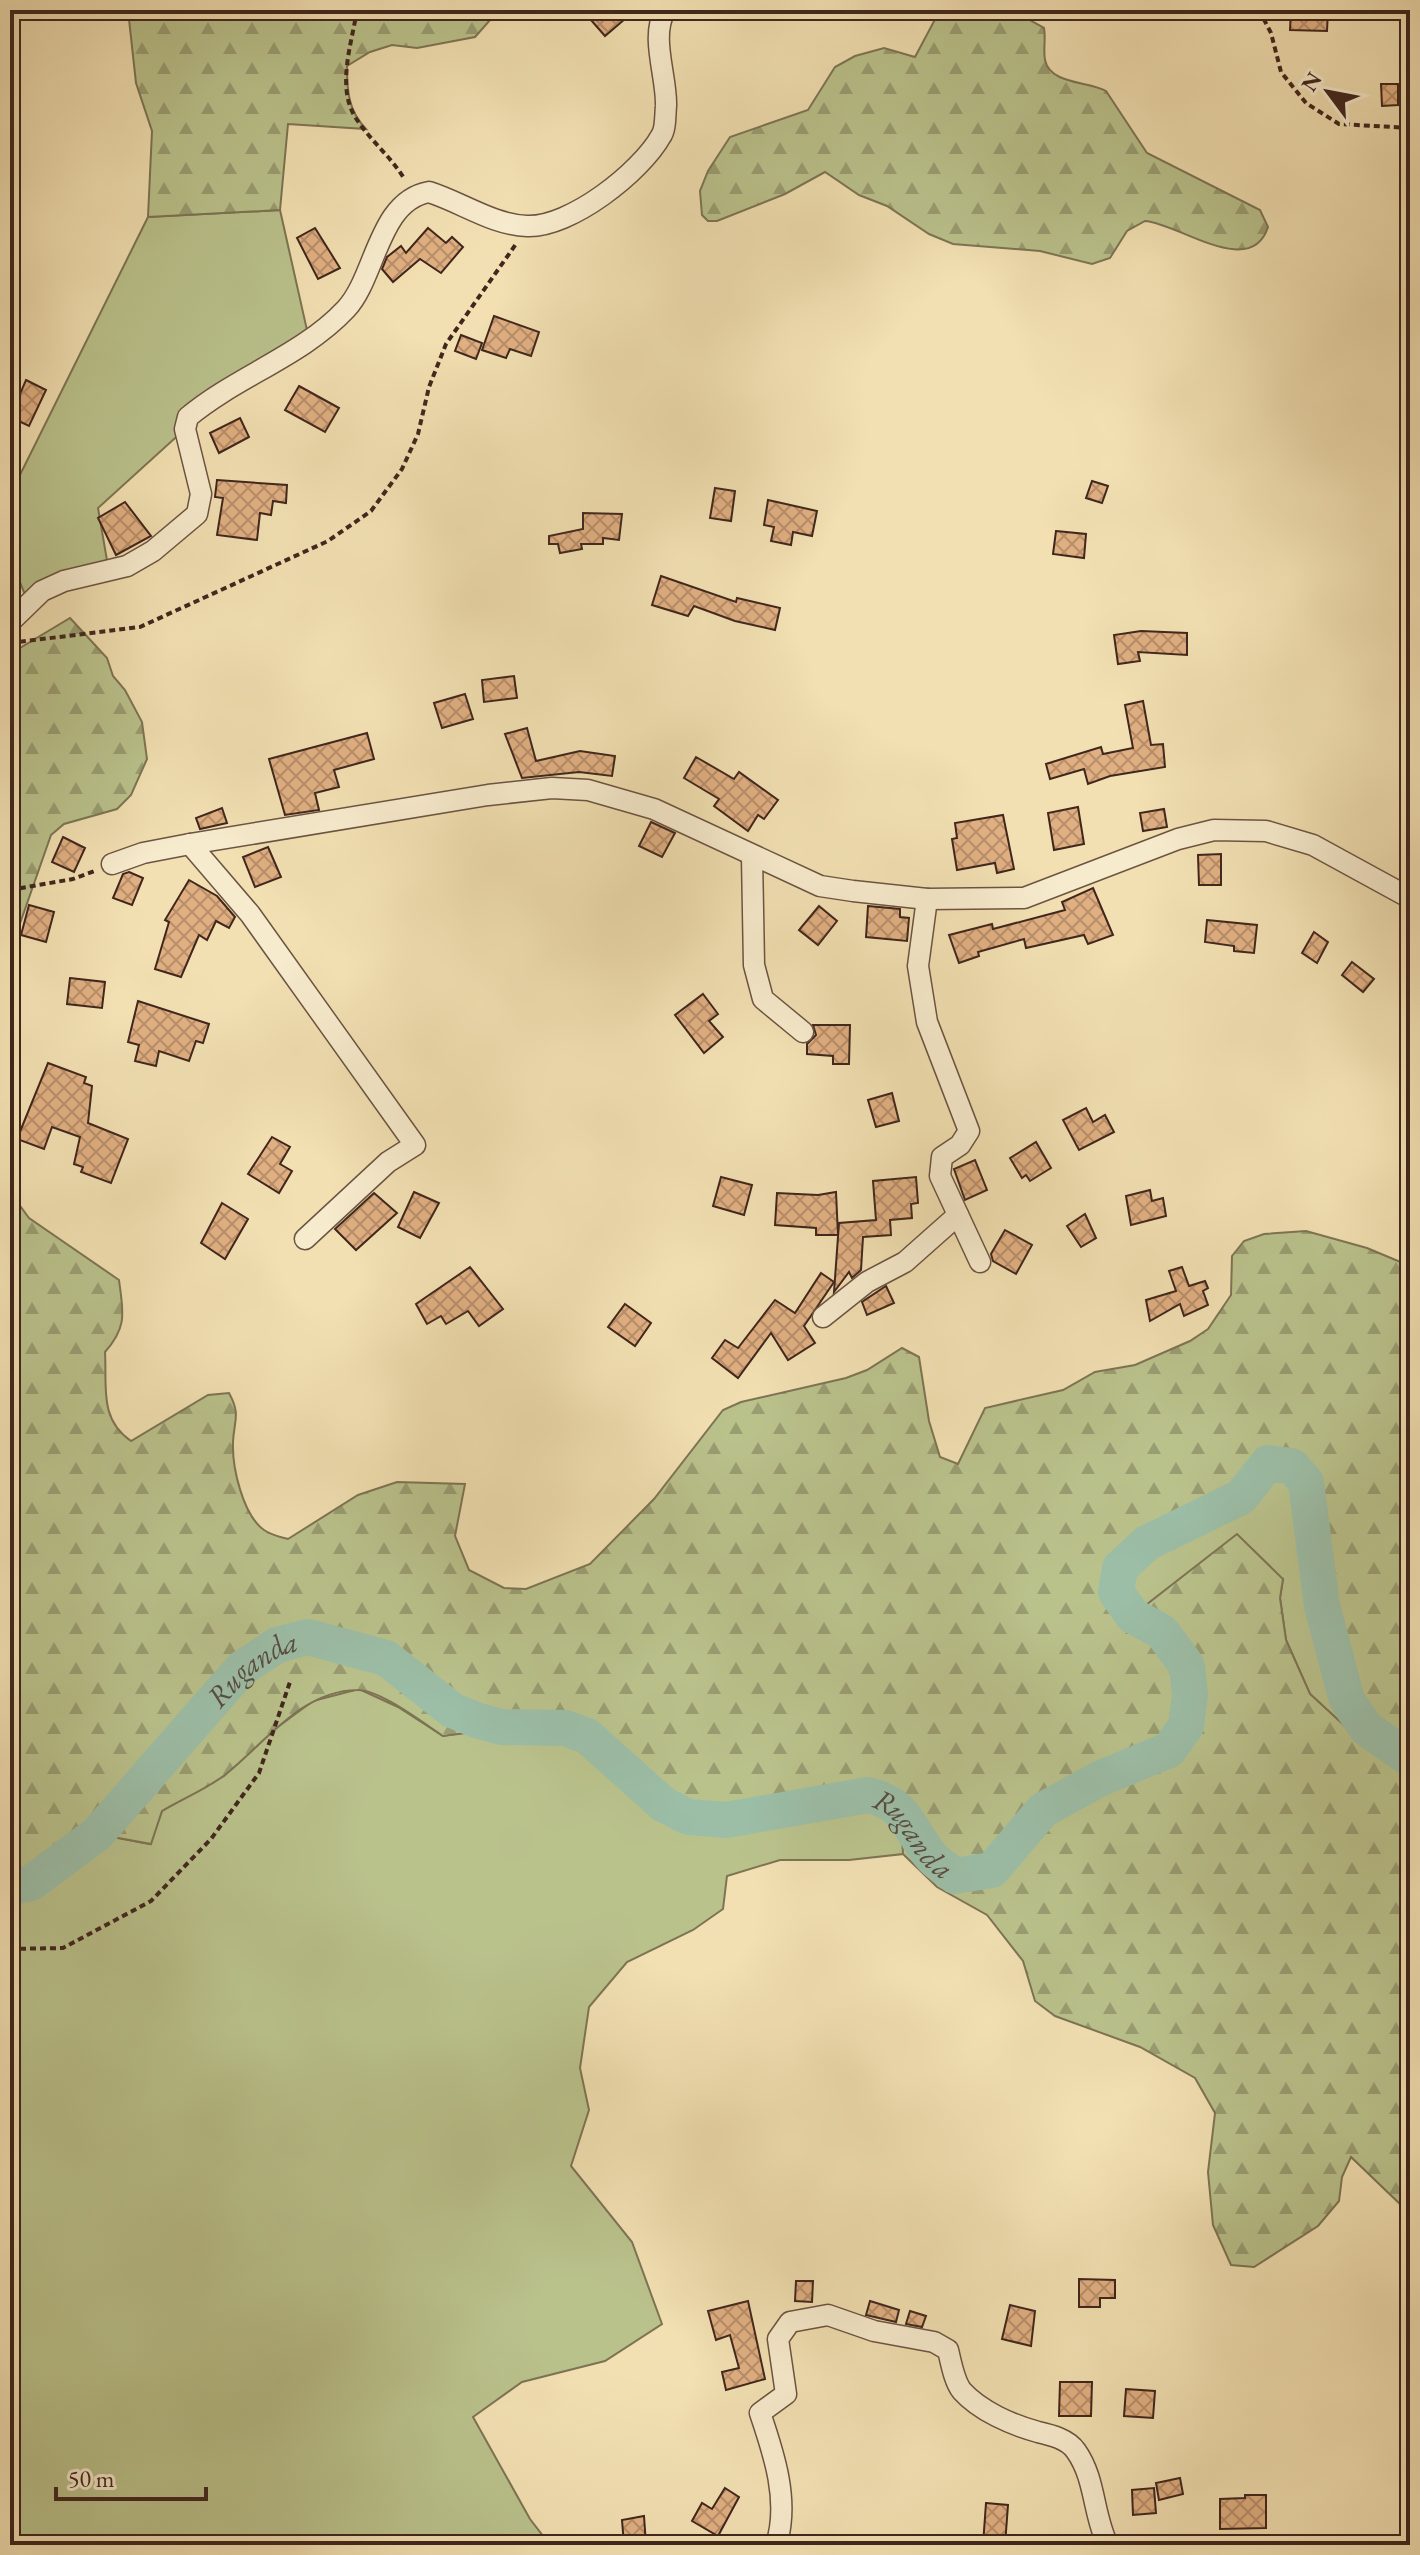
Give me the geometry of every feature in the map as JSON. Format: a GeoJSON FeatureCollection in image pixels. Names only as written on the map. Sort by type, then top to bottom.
{"type":"FeatureCollection","features":[{"type":"Feature","properties":{"kind":"street"},"geometry":{"type":"LineString","coordinates":[[10,622],[42,591],[64,581],[127,566],[153,551],[197,514],[201,494],[185,429],[188,417],[286,355],[346,309],[388,228],[415,196],[429,192],[489,218],[528,227],[572,213],[600,197],[629,174],[663,133],[665,78],[658,29],[665,10]]}},
{"type":"Feature","properties":{"kind":"street"},"geometry":{"type":"LineString","coordinates":[[112,864],[143,853],[190,844],[488,795],[552,788],[615,795],[654,809],[820,886],[927,899],[1024,898],[1178,839],[1214,830],[1266,831],[1313,845],[1410,898]]}},
{"type":"Feature","properties":{"kind":"street"},"geometry":{"type":"LineString","coordinates":[[190,844],[250,914],[415,1145],[388,1162],[305,1239]]}},
{"type":"Feature","properties":{"kind":"street"},"geometry":{"type":"LineString","coordinates":[[752,857],[754,965],[763,999],[803,1032]]}},
{"type":"Feature","properties":{"kind":"street"},"geometry":{"type":"LineString","coordinates":[[927,899],[918,966],[927,1022],[969,1131],[960,1145],[942,1157],[940,1176],[980,1262]]}},
{"type":"Feature","properties":{"kind":"street"},"geometry":{"type":"LineString","coordinates":[[823,1317],[867,1282],[905,1262],[958,1215]]}},
{"type":"Feature","properties":{"kind":"street"},"geometry":{"type":"LineString","coordinates":[[776,2545],[782,2524],[776,2459],[760,2413],[786,2394],[778,2339],[790,2322],[828,2315],[874,2331],[934,2342],[948,2350],[960,2389],[986,2410],[1023,2428],[1058,2437],[1076,2450],[1092,2487],[1099,2528],[1108,2545]]}},
{"type":"Feature","properties":{"kind":"path"},"geometry":{"type":"LineString","coordinates":[[357,10],[347,66],[347,97],[353,113],[399,170],[415,196]]}},
{"type":"Feature","properties":{"kind":"path"},"geometry":{"type":"LineString","coordinates":[[1259,10],[1271,33],[1281,72],[1306,103],[1339,124],[1410,128]]}},
{"type":"Feature","properties":{"kind":"path"},"geometry":{"type":"LineString","coordinates":[[10,643],[140,627],[328,541],[371,511],[402,469],[418,434],[429,387],[446,344],[528,227]]}},
{"type":"Feature","properties":{"kind":"path"},"geometry":{"type":"LineString","coordinates":[[10,890],[73,879],[112,864]]}},
{"type":"Feature","properties":{"kind":"path"},"geometry":{"type":"LineString","coordinates":[[10,1949],[63,1948],[151,1901],[211,1839],[259,1773],[291,1679]]}},
{"type":"Feature","properties":{"kind":"green space"},"geometry":{"type":"Polygon","coordinates":[[[128,10],[499,10],[475,37],[417,48],[392,45],[370,52],[347,66],[350,100],[355,115],[366,129],[288,124],[280,210],[148,217],[152,131],[136,83],[128,10]]]}},
{"type":"Feature","properties":{"kind":"green space"},"geometry":{"type":"Polygon","coordinates":[[[940,10],[1026,18],[1044,28],[1044,56],[1054,74],[1106,91],[1147,153],[1260,210],[1268,227],[1259,242],[1246,249],[1230,249],[1145,221],[1127,231],[1110,258],[1092,264],[1040,251],[953,244],[929,234],[887,206],[859,195],[825,172],[785,194],[717,221],[708,221],[702,215],[700,191],[708,171],[730,137],[808,110],[835,67],[855,56],[884,48],[915,57],[940,10]]]}},
{"type":"Feature","properties":{"kind":"green space"},"geometry":{"type":"Polygon","coordinates":[[[280,210],[309,339],[185,429],[98,508],[109,572],[28,602],[10,558],[10,495],[148,217],[280,210]]]}},
{"type":"Feature","properties":{"kind":"green space"},"geometry":{"type":"Polygon","coordinates":[[[70,618],[107,658],[113,676],[125,690],[142,722],[147,759],[131,795],[117,809],[64,824],[51,835],[10,952],[10,654],[70,618]]]}},
{"type":"Feature","properties":{"kind":"green space"},"geometry":{"type":"Polygon","coordinates":[[[10,1192],[29,1218],[119,1280],[122,1318],[117,1334],[105,1352],[106,1390],[114,1423],[131,1441],[208,1395],[229,1393],[236,1412],[234,1465],[240,1490],[257,1523],[273,1535],[288,1539],[358,1495],[397,1482],[465,1484],[455,1536],[469,1570],[504,1588],[526,1589],[590,1564],[654,1499],[723,1410],[741,1402],[846,1378],[867,1370],[902,1348],[919,1357],[929,1421],[940,1457],[958,1464],[985,1408],[1063,1390],[1095,1372],[1135,1365],[1190,1341],[1208,1329],[1231,1295],[1232,1256],[1244,1241],[1264,1234],[1306,1231],[1367,1248],[1410,1266],[1410,2207],[1401,2205],[1351,2157],[1342,2177],[1339,2201],[1318,2226],[1254,2267],[1231,2265],[1213,2225],[1208,2172],[1215,2113],[1195,2078],[1140,2047],[1055,2016],[1035,2001],[1023,1961],[987,1915],[937,1887],[903,1854],[901,1810],[887,1799],[868,1795],[706,1821],[685,1814],[666,1802],[615,1757],[582,1733],[557,1728],[443,1736],[389,1701],[357,1690],[318,1699],[301,1709],[226,1774],[162,1811],[151,1844],[97,1834],[31,1883],[10,1887],[10,1192]],[[1268,1463],[1241,1497],[1147,1543],[1120,1568],[1116,1592],[1133,1615],[1237,1534],[1283,1579],[1280,1598],[1286,1640],[1310,1694],[1361,1741],[1409,1760],[1366,1728],[1347,1700],[1322,1606],[1306,1482],[1292,1466],[1268,1463]]]}},
{"type":"Feature","properties":{"kind":"green space"},"geometry":{"type":"Polygon","coordinates":[[[1268,1463],[1292,1466],[1306,1482],[1322,1606],[1347,1700],[1410,1760],[1361,1741],[1310,1694],[1286,1640],[1280,1598],[1283,1579],[1133,1616],[1116,1592],[1120,1568],[1147,1543],[1241,1497],[1268,1463]]]}},
{"type":"Feature","properties":{"kind":"green space"},"geometry":{"type":"Polygon","coordinates":[[[359,1689],[398,1707],[443,1736],[501,1727],[565,1728],[587,1736],[663,1803],[726,1820],[868,1795],[887,1799],[902,1810],[903,1854],[849,1860],[780,1860],[727,1876],[723,1909],[693,1930],[627,1962],[589,2007],[580,2068],[589,2110],[571,2166],[632,2242],[662,2324],[605,2361],[522,2382],[473,2417],[530,2519],[550,2545],[10,2545],[10,1887],[31,1883],[97,1834],[150,1844],[162,1811],[224,1776],[275,1729],[313,1701],[359,1689]]]}},
{"type":"Feature","properties":{"kind":"building"},"geometry":{"type":"Polygon","coordinates":[[[603,10],[617,10],[625,19],[605,36],[591,20],[603,10]]]}},
{"type":"Feature","properties":{"kind":"building"},"geometry":{"type":"Polygon","coordinates":[[[1291,10],[1328,10],[1327,31],[1290,30],[1291,10]]]}},
{"type":"Feature","properties":{"kind":"building"},"geometry":{"type":"Polygon","coordinates":[[[1381,84],[1398,84],[1398,105],[1382,106],[1381,84]]]}},
{"type":"Feature","properties":{"kind":"building"},"geometry":{"type":"Polygon","coordinates":[[[315,228],[340,268],[318,279],[297,238],[315,228]]]}},
{"type":"Feature","properties":{"kind":"building"},"geometry":{"type":"Polygon","coordinates":[[[428,228],[446,243],[452,237],[463,247],[441,273],[420,259],[393,282],[382,269],[387,257],[401,246],[406,253],[428,228]]]}},
{"type":"Feature","properties":{"kind":"building"},"geometry":{"type":"Polygon","coordinates":[[[494,316],[539,332],[531,356],[510,349],[506,358],[482,350],[494,316]]]}},
{"type":"Feature","properties":{"kind":"building"},"geometry":{"type":"Polygon","coordinates":[[[461,335],[482,343],[476,359],[455,351],[461,335]]]}},
{"type":"Feature","properties":{"kind":"building"},"geometry":{"type":"Polygon","coordinates":[[[26,380],[46,390],[29,426],[10,417],[26,380]]]}},
{"type":"Feature","properties":{"kind":"building"},"geometry":{"type":"Polygon","coordinates":[[[299,386],[339,408],[325,432],[285,410],[299,386]]]}},
{"type":"Feature","properties":{"kind":"building"},"geometry":{"type":"Polygon","coordinates":[[[240,418],[249,437],[219,453],[210,433],[240,418]]]}},
{"type":"Feature","properties":{"kind":"building"},"geometry":{"type":"Polygon","coordinates":[[[217,480],[287,485],[286,503],[273,501],[271,515],[260,513],[257,540],[217,535],[223,498],[215,497],[217,480]]]}},
{"type":"Feature","properties":{"kind":"building"},"geometry":{"type":"Polygon","coordinates":[[[1092,481],[1108,486],[1102,503],[1086,498],[1092,481]]]}},
{"type":"Feature","properties":{"kind":"building"},"geometry":{"type":"Polygon","coordinates":[[[715,488],[735,491],[731,521],[710,518],[715,488]]]}},
{"type":"Feature","properties":{"kind":"building"},"geometry":{"type":"Polygon","coordinates":[[[768,500],[817,511],[812,536],[793,532],[791,545],[771,541],[774,527],[764,525],[768,500]]]}},
{"type":"Feature","properties":{"kind":"building"},"geometry":{"type":"Polygon","coordinates":[[[125,502],[151,536],[116,555],[98,518],[125,502]]]}},
{"type":"Feature","properties":{"kind":"building"},"geometry":{"type":"Polygon","coordinates":[[[583,513],[622,514],[619,540],[603,538],[603,544],[581,544],[582,549],[560,553],[558,544],[549,544],[549,536],[583,529],[583,513]]]}},
{"type":"Feature","properties":{"kind":"building"},"geometry":{"type":"Polygon","coordinates":[[[1056,531],[1086,534],[1084,558],[1053,554],[1056,531]]]}},
{"type":"Feature","properties":{"kind":"building"},"geometry":{"type":"Polygon","coordinates":[[[661,576],[736,602],[737,598],[780,608],[775,630],[735,621],[694,606],[688,616],[652,605],[661,576]]]}},
{"type":"Feature","properties":{"kind":"building"},"geometry":{"type":"Polygon","coordinates":[[[1141,631],[1187,633],[1187,655],[1138,652],[1140,661],[1118,664],[1114,635],[1141,631]]]}},
{"type":"Feature","properties":{"kind":"building"},"geometry":{"type":"Polygon","coordinates":[[[514,676],[517,698],[484,702],[482,680],[514,676]]]}},
{"type":"Feature","properties":{"kind":"building"},"geometry":{"type":"Polygon","coordinates":[[[465,694],[473,719],[442,728],[434,703],[465,694]]]}},
{"type":"Feature","properties":{"kind":"building"},"geometry":{"type":"Polygon","coordinates":[[[1143,701],[1151,745],[1163,744],[1165,767],[1110,776],[1088,784],[1084,769],[1050,779],[1046,764],[1101,747],[1103,754],[1133,748],[1125,705],[1143,701]]]}},
{"type":"Feature","properties":{"kind":"building"},"geometry":{"type":"Polygon","coordinates":[[[527,728],[536,761],[580,751],[615,756],[612,776],[579,772],[522,778],[505,734],[527,728]]]}},
{"type":"Feature","properties":{"kind":"building"},"geometry":{"type":"Polygon","coordinates":[[[367,733],[374,759],[334,770],[339,787],[315,793],[319,810],[285,815],[269,759],[367,733]]]}},
{"type":"Feature","properties":{"kind":"building"},"geometry":{"type":"Polygon","coordinates":[[[696,757],[734,779],[739,772],[778,800],[764,819],[758,815],[748,831],[714,806],[719,799],[684,778],[696,757]]]}},
{"type":"Feature","properties":{"kind":"building"},"geometry":{"type":"Polygon","coordinates":[[[1078,807],[1084,844],[1054,850],[1048,813],[1078,807]]]}},
{"type":"Feature","properties":{"kind":"building"},"geometry":{"type":"Polygon","coordinates":[[[222,808],[227,823],[200,829],[196,818],[222,808]]]}},
{"type":"Feature","properties":{"kind":"building"},"geometry":{"type":"Polygon","coordinates":[[[1164,809],[1167,827],[1143,831],[1140,813],[1164,809]]]}},
{"type":"Feature","properties":{"kind":"building"},"geometry":{"type":"Polygon","coordinates":[[[1003,815],[1014,869],[997,873],[995,863],[957,870],[952,839],[957,838],[955,823],[1003,815]]]}},
{"type":"Feature","properties":{"kind":"building"},"geometry":{"type":"Polygon","coordinates":[[[651,822],[675,833],[662,857],[639,846],[651,822]]]}},
{"type":"Feature","properties":{"kind":"building"},"geometry":{"type":"Polygon","coordinates":[[[63,837],[85,848],[74,872],[52,862],[63,837]]]}},
{"type":"Feature","properties":{"kind":"building"},"geometry":{"type":"Polygon","coordinates":[[[268,847],[281,877],[255,887],[243,857],[268,847]]]}},
{"type":"Feature","properties":{"kind":"building"},"geometry":{"type":"Polygon","coordinates":[[[1221,854],[1221,885],[1199,885],[1198,855],[1221,854]]]}},
{"type":"Feature","properties":{"kind":"building"},"geometry":{"type":"Polygon","coordinates":[[[129,872],[143,878],[132,905],[113,898],[123,874],[129,872]]]}},
{"type":"Feature","properties":{"kind":"building"},"geometry":{"type":"Polygon","coordinates":[[[189,880],[217,896],[235,917],[229,928],[216,921],[207,940],[199,935],[181,977],[155,969],[169,922],[165,920],[189,880]]]}},
{"type":"Feature","properties":{"kind":"building"},"geometry":{"type":"Polygon","coordinates":[[[1093,888],[1113,935],[1088,944],[1084,935],[1026,948],[1024,939],[978,952],[979,956],[959,963],[949,935],[992,924],[993,929],[1065,910],[1062,902],[1093,888]]]}},
{"type":"Feature","properties":{"kind":"building"},"geometry":{"type":"Polygon","coordinates":[[[29,905],[54,912],[46,942],[21,935],[29,905]]]}},
{"type":"Feature","properties":{"kind":"building"},"geometry":{"type":"Polygon","coordinates":[[[819,906],[837,921],[818,945],[799,930],[819,906]]]}},
{"type":"Feature","properties":{"kind":"building"},"geometry":{"type":"Polygon","coordinates":[[[868,906],[900,909],[900,917],[909,918],[907,941],[866,937],[868,906]]]}},
{"type":"Feature","properties":{"kind":"building"},"geometry":{"type":"Polygon","coordinates":[[[1207,920],[1257,925],[1254,953],[1234,951],[1234,946],[1205,942],[1207,920]]]}},
{"type":"Feature","properties":{"kind":"building"},"geometry":{"type":"Polygon","coordinates":[[[1314,932],[1328,942],[1317,963],[1302,953],[1314,932]]]}},
{"type":"Feature","properties":{"kind":"building"},"geometry":{"type":"Polygon","coordinates":[[[1352,962],[1374,979],[1363,992],[1342,975],[1352,962]]]}},
{"type":"Feature","properties":{"kind":"building"},"geometry":{"type":"Polygon","coordinates":[[[70,978],[105,982],[102,1008],[67,1004],[70,978]]]}},
{"type":"Feature","properties":{"kind":"building"},"geometry":{"type":"Polygon","coordinates":[[[703,994],[718,1014],[709,1021],[723,1037],[704,1053],[675,1015],[703,994]]]}},
{"type":"Feature","properties":{"kind":"building"},"geometry":{"type":"Polygon","coordinates":[[[138,1001],[209,1024],[203,1043],[196,1041],[189,1061],[159,1051],[156,1066],[135,1061],[139,1045],[128,1042],[138,1001]]]}},
{"type":"Feature","properties":{"kind":"building"},"geometry":{"type":"Polygon","coordinates":[[[813,1025],[850,1025],[849,1064],[833,1064],[833,1056],[807,1054],[807,1044],[816,1035],[813,1025]]]}},
{"type":"Feature","properties":{"kind":"building"},"geometry":{"type":"Polygon","coordinates":[[[48,1063],[86,1077],[84,1083],[92,1086],[88,1123],[128,1139],[111,1183],[81,1172],[83,1167],[74,1164],[80,1137],[52,1127],[44,1149],[17,1139],[48,1063]]]}},
{"type":"Feature","properties":{"kind":"building"},"geometry":{"type":"Polygon","coordinates":[[[892,1093],[899,1121],[876,1127],[868,1100],[892,1093]]]}},
{"type":"Feature","properties":{"kind":"building"},"geometry":{"type":"Polygon","coordinates":[[[1086,1108],[1093,1122],[1105,1115],[1114,1132],[1079,1150],[1063,1120],[1086,1108]]]}},
{"type":"Feature","properties":{"kind":"building"},"geometry":{"type":"Polygon","coordinates":[[[272,1137],[290,1147],[280,1164],[292,1171],[279,1193],[248,1174],[272,1137]]]}},
{"type":"Feature","properties":{"kind":"building"},"geometry":{"type":"Polygon","coordinates":[[[1036,1142],[1051,1168],[1030,1181],[1026,1175],[1022,1178],[1010,1158],[1036,1142]]]}},
{"type":"Feature","properties":{"kind":"building"},"geometry":{"type":"Polygon","coordinates":[[[975,1160],[987,1190],[965,1200],[954,1169],[975,1160]]]}},
{"type":"Feature","properties":{"kind":"building"},"geometry":{"type":"Polygon","coordinates":[[[721,1177],[752,1185],[744,1215],[713,1206],[721,1177]]]}},
{"type":"Feature","properties":{"kind":"building"},"geometry":{"type":"Polygon","coordinates":[[[916,1177],[918,1203],[911,1204],[912,1218],[890,1220],[891,1235],[863,1237],[861,1270],[852,1278],[849,1272],[834,1292],[839,1223],[876,1220],[873,1181],[916,1177]]]}},
{"type":"Feature","properties":{"kind":"building"},"geometry":{"type":"Polygon","coordinates":[[[1150,1190],[1152,1201],[1163,1198],[1166,1216],[1131,1225],[1126,1196],[1150,1190]]]}},
{"type":"Feature","properties":{"kind":"building"},"geometry":{"type":"Polygon","coordinates":[[[414,1192],[439,1203],[420,1238],[398,1227],[414,1192]]]}},
{"type":"Feature","properties":{"kind":"building"},"geometry":{"type":"Polygon","coordinates":[[[836,1192],[838,1235],[816,1235],[816,1228],[775,1225],[777,1193],[818,1195],[836,1192]]]}},
{"type":"Feature","properties":{"kind":"building"},"geometry":{"type":"Polygon","coordinates":[[[374,1193],[397,1213],[356,1250],[335,1229],[374,1193]]]}},
{"type":"Feature","properties":{"kind":"building"},"geometry":{"type":"Polygon","coordinates":[[[222,1203],[248,1219],[225,1259],[201,1243],[222,1203]]]}},
{"type":"Feature","properties":{"kind":"building"},"geometry":{"type":"Polygon","coordinates":[[[1085,1214],[1096,1238],[1081,1247],[1067,1226],[1085,1214]]]}},
{"type":"Feature","properties":{"kind":"building"},"geometry":{"type":"Polygon","coordinates":[[[1005,1230],[1032,1245],[1016,1274],[993,1261],[991,1254],[1005,1230]]]}},
{"type":"Feature","properties":{"kind":"building"},"geometry":{"type":"Polygon","coordinates":[[[470,1267],[503,1309],[479,1326],[468,1311],[446,1324],[441,1316],[427,1324],[416,1304],[470,1267]]]}},
{"type":"Feature","properties":{"kind":"building"},"geometry":{"type":"Polygon","coordinates":[[[1182,1267],[1189,1286],[1205,1281],[1208,1288],[1203,1291],[1208,1305],[1184,1316],[1180,1304],[1150,1321],[1146,1300],[1176,1291],[1169,1271],[1182,1267]]]}},
{"type":"Feature","properties":{"kind":"building"},"geometry":{"type":"Polygon","coordinates":[[[821,1273],[834,1282],[804,1326],[815,1343],[788,1360],[771,1333],[738,1378],[712,1358],[725,1340],[738,1348],[775,1300],[795,1313],[821,1273]]]}},
{"type":"Feature","properties":{"kind":"building"},"geometry":{"type":"Polygon","coordinates":[[[886,1286],[894,1303],[867,1315],[862,1302],[886,1286]]]}},
{"type":"Feature","properties":{"kind":"building"},"geometry":{"type":"Polygon","coordinates":[[[625,1304],[651,1323],[635,1346],[608,1327],[625,1304]]]}},
{"type":"Feature","properties":{"kind":"building"},"geometry":{"type":"Polygon","coordinates":[[[1079,2279],[1115,2280],[1115,2298],[1100,2298],[1100,2307],[1079,2307],[1079,2279]]]}},
{"type":"Feature","properties":{"kind":"building"},"geometry":{"type":"Polygon","coordinates":[[[796,2281],[813,2281],[812,2302],[795,2301],[796,2281]]]}},
{"type":"Feature","properties":{"kind":"building"},"geometry":{"type":"Polygon","coordinates":[[[748,2301],[765,2379],[726,2390],[722,2372],[739,2368],[730,2335],[716,2340],[708,2311],[748,2301]]]}},
{"type":"Feature","properties":{"kind":"building"},"geometry":{"type":"Polygon","coordinates":[[[870,2301],[899,2310],[896,2322],[866,2315],[870,2301]]]}},
{"type":"Feature","properties":{"kind":"building"},"geometry":{"type":"Polygon","coordinates":[[[1010,2305],[1035,2311],[1031,2346],[1002,2339],[1010,2305]]]}},
{"type":"Feature","properties":{"kind":"building"},"geometry":{"type":"Polygon","coordinates":[[[910,2311],[926,2316],[922,2327],[906,2324],[910,2311]]]}},
{"type":"Feature","properties":{"kind":"building"},"geometry":{"type":"Polygon","coordinates":[[[1060,2382],[1092,2382],[1091,2416],[1059,2416],[1060,2382]]]}},
{"type":"Feature","properties":{"kind":"building"},"geometry":{"type":"Polygon","coordinates":[[[1126,2389],[1155,2391],[1153,2418],[1124,2416],[1126,2389]]]}},
{"type":"Feature","properties":{"kind":"building"},"geometry":{"type":"Polygon","coordinates":[[[1180,2478],[1183,2494],[1159,2500],[1156,2483],[1180,2478]]]}},
{"type":"Feature","properties":{"kind":"building"},"geometry":{"type":"Polygon","coordinates":[[[725,2488],[739,2497],[718,2536],[692,2521],[702,2503],[712,2509],[725,2488]]]}},
{"type":"Feature","properties":{"kind":"building"},"geometry":{"type":"Polygon","coordinates":[[[1154,2488],[1156,2513],[1133,2515],[1132,2490],[1154,2488]]]}},
{"type":"Feature","properties":{"kind":"building"},"geometry":{"type":"Polygon","coordinates":[[[1245,2495],[1266,2495],[1266,2528],[1220,2529],[1220,2499],[1245,2498],[1245,2495]]]}},
{"type":"Feature","properties":{"kind":"building"},"geometry":{"type":"Polygon","coordinates":[[[986,2503],[1008,2505],[1005,2545],[983,2545],[986,2503]]]}},
{"type":"Feature","properties":{"kind":"building"},"geometry":{"type":"Polygon","coordinates":[[[644,2516],[646,2545],[624,2545],[622,2520],[644,2516]]]}},
{"type":"Feature","properties":{"kind":"waterway","name":"Ruganda"},"geometry":{"type":"LineString","coordinates":[[10,1887],[31,1883],[97,1834],[241,1669],[277,1645],[308,1637],[386,1658],[452,1710],[476,1720],[501,1727],[565,1728],[587,1736],[663,1804],[688,1817],[726,1820],[868,1795],[899,1810],[932,1858],[955,1876],[992,1870],[1043,1810],[1099,1779],[1169,1750],[1186,1726],[1190,1695],[1187,1666],[1162,1632],[1133,1616],[1116,1592],[1120,1568],[1147,1543],[1241,1497],[1268,1463],[1292,1466],[1306,1482],[1322,1606],[1347,1700],[1366,1728],[1410,1759]]}}]}
